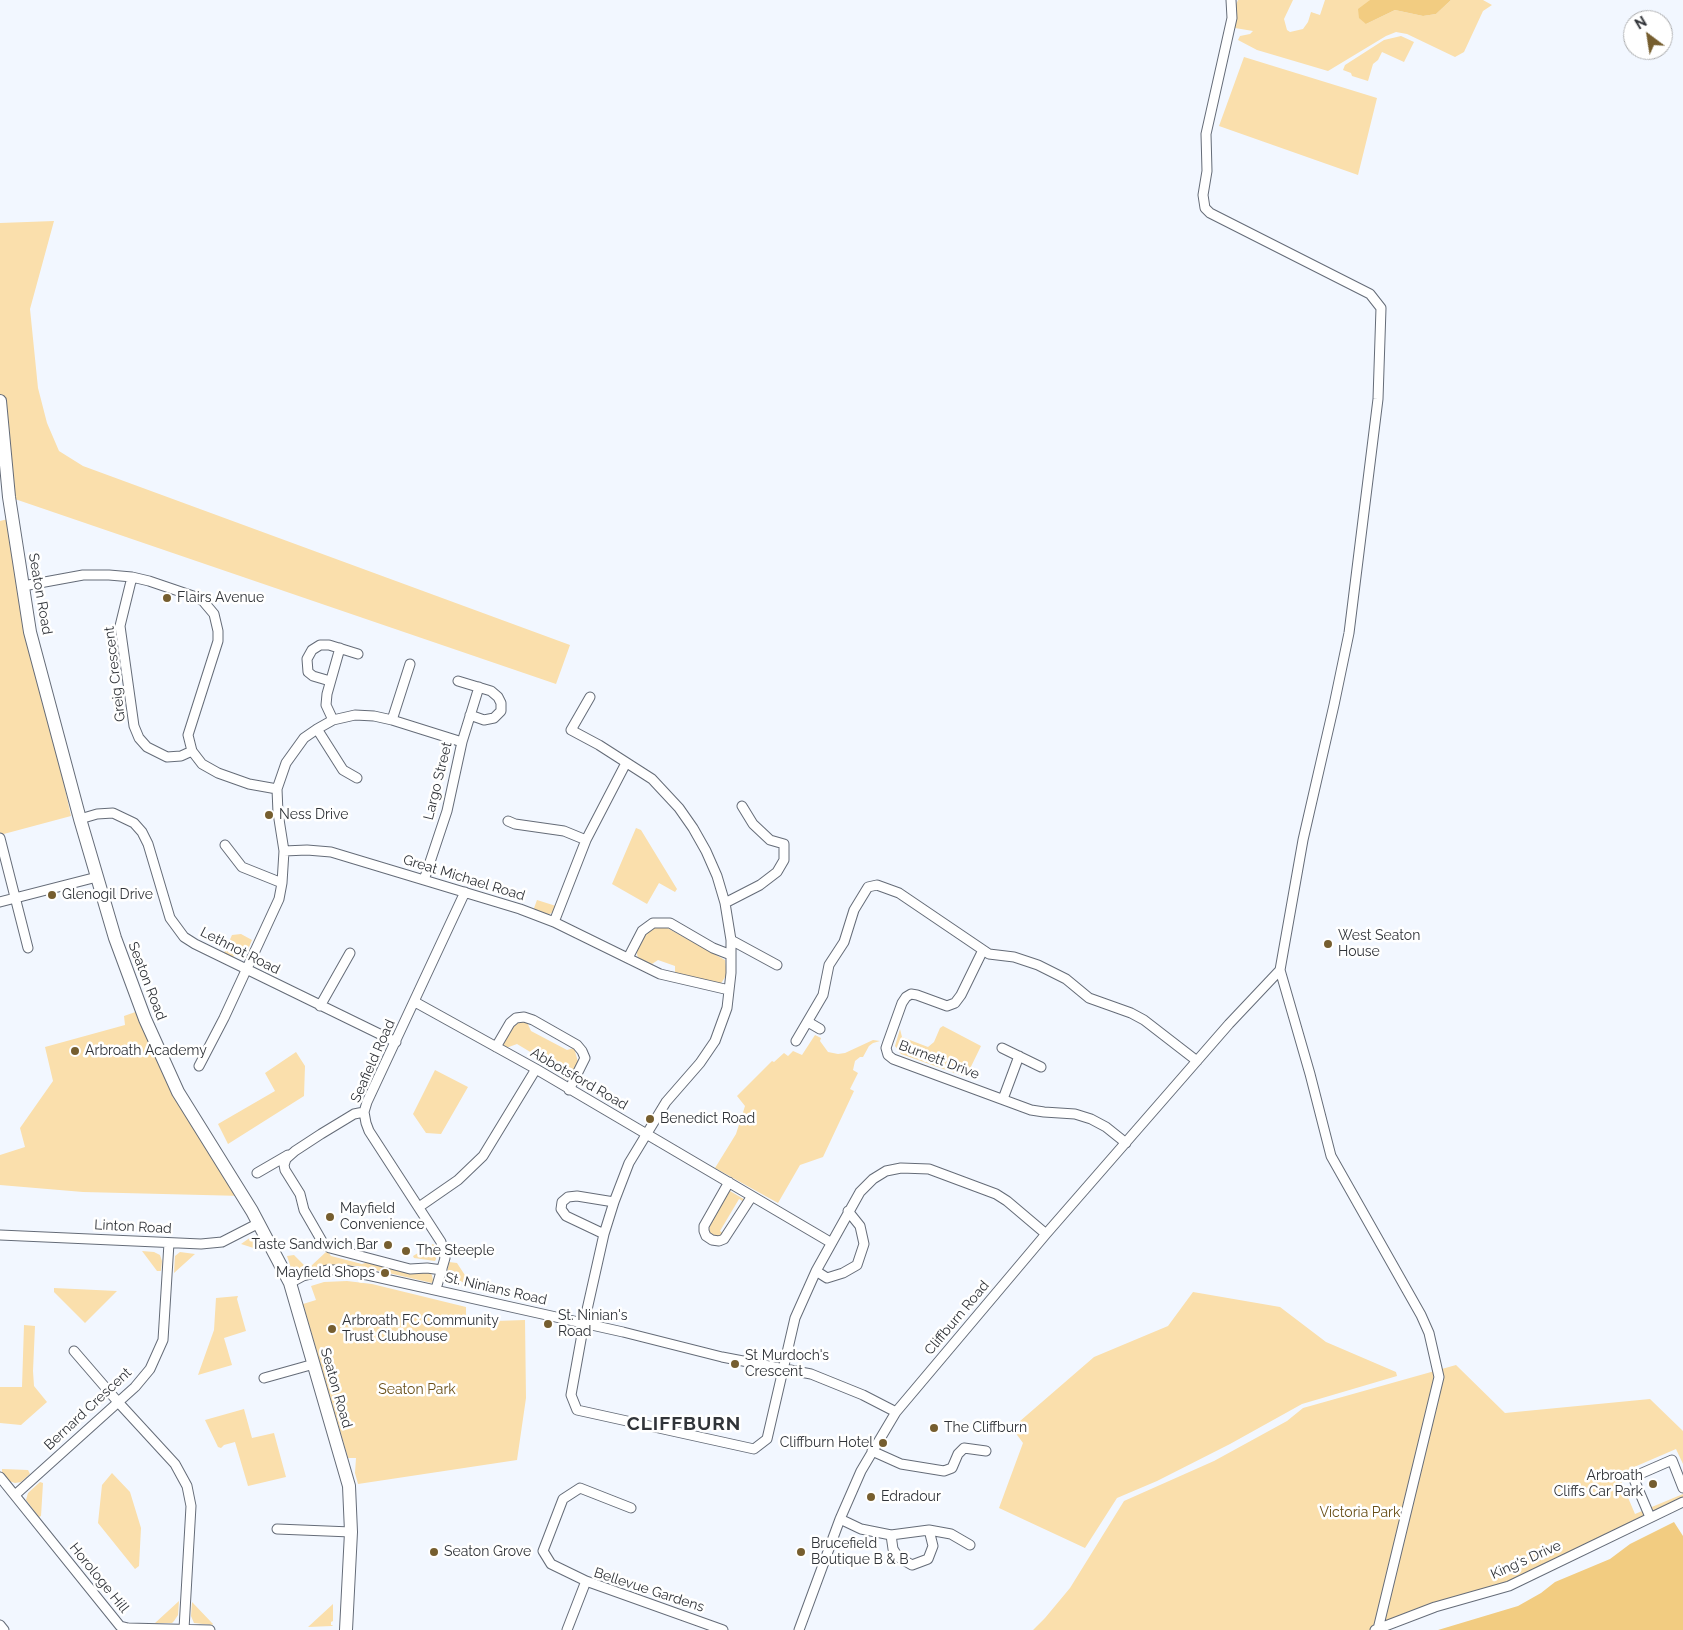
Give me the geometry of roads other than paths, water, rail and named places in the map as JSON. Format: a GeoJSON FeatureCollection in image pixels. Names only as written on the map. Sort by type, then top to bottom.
{"type":"FeatureCollection","features":[{"type":"Feature","properties":{"kind":"street"},"geometry":{"type":"LineString","coordinates":[[1231,0],[1232,18],[1206,134],[1207,171],[1203,195],[1205,208],[1210,213],[1370,294],[1381,308],[1378,399],[1349,633],[1303,843],[1280,970],[1331,1156],[1421,1316],[1429,1333],[1438,1377],[1376,1630]]}},
{"type":"Feature","properties":{"kind":"street","name":"Seaton Road"},"geometry":{"type":"LineString","coordinates":[[0,401],[9,498],[30,632],[80,820],[115,938],[145,1019],[174,1082],[259,1223],[290,1283],[349,1486],[351,1532],[346,1630]]}},
{"type":"Feature","properties":{"kind":"street"},"geometry":{"type":"LineString","coordinates":[[23,586],[83,575],[110,574],[132,577],[196,597],[209,607],[216,622],[218,641],[188,735],[192,751],[202,764],[218,773],[248,784],[278,789]]}},
{"type":"Feature","properties":{"kind":"street","name":"Greig Crescent"},"geometry":{"type":"LineString","coordinates":[[132,577],[120,626],[134,726],[140,738],[148,747],[167,757],[181,756],[192,751]]}},
{"type":"Feature","properties":{"kind":"street"},"geometry":{"type":"LineString","coordinates":[[330,681],[313,676],[308,672],[307,660],[312,650],[320,645],[329,645],[358,654]]}},
{"type":"Feature","properties":{"kind":"street"},"geometry":{"type":"LineString","coordinates":[[333,720],[326,705],[327,694],[340,648]]}},
{"type":"Feature","properties":{"kind":"street"},"geometry":{"type":"LineString","coordinates":[[392,720],[410,664]]}},
{"type":"Feature","properties":{"kind":"street"},"geometry":{"type":"LineString","coordinates":[[458,682],[491,691],[498,696],[501,703],[501,711],[494,718],[484,720],[470,715]]}},
{"type":"Feature","properties":{"kind":"street","name":"Largo Street"},"geometry":{"type":"LineString","coordinates":[[424,880],[446,811],[462,742],[479,688]]}},
{"type":"Feature","properties":{"kind":"street"},"geometry":{"type":"LineString","coordinates":[[590,697],[571,730],[599,745],[652,779],[679,808],[706,851],[717,876],[725,903],[731,940],[731,955],[727,1008],[716,1041],[700,1063],[666,1102],[629,1163],[614,1202],[604,1234],[584,1323],[571,1395],[577,1410],[754,1449],[767,1439],[795,1318],[830,1242],[848,1210],[860,1192],[873,1179],[886,1171],[901,1168],[929,1170],[996,1194],[1046,1234]]}},
{"type":"Feature","properties":{"kind":"street"},"geometry":{"type":"LineString","coordinates":[[199,1066],[278,899],[282,883],[284,851],[278,813],[278,789],[286,762],[304,738],[317,728],[333,720],[355,715],[374,716],[392,720],[462,742]]}},
{"type":"Feature","properties":{"kind":"street"},"geometry":{"type":"LineString","coordinates":[[317,728],[343,770],[357,778]]}},
{"type":"Feature","properties":{"kind":"street"},"geometry":{"type":"LineString","coordinates":[[554,922],[586,840],[626,763]]}},
{"type":"Feature","properties":{"kind":"street"},"geometry":{"type":"LineString","coordinates":[[725,903],[760,885],[776,872],[784,860],[784,844],[770,840],[754,824],[742,806]]}},
{"type":"Feature","properties":{"kind":"street","name":"Lethnot Road"},"geometry":{"type":"LineString","coordinates":[[80,820],[97,814],[112,813],[134,823],[142,832],[148,844],[166,907],[176,928],[184,937],[396,1042]]}},
{"type":"Feature","properties":{"kind":"street"},"geometry":{"type":"LineString","coordinates":[[508,821],[515,824],[564,831],[586,840]]}},
{"type":"Feature","properties":{"kind":"street"},"geometry":{"type":"LineString","coordinates":[[0,838],[28,948]]}},
{"type":"Feature","properties":{"kind":"street"},"geometry":{"type":"LineString","coordinates":[[225,845],[242,867],[282,883]]}},
{"type":"Feature","properties":{"kind":"street","name":"Great Michael Road"},"geometry":{"type":"LineString","coordinates":[[284,851],[331,852],[465,892],[554,922],[660,974],[729,990]]}},
{"type":"Feature","properties":{"kind":"street"},"geometry":{"type":"LineString","coordinates":[[0,902],[97,877]]}},
{"type":"Feature","properties":{"kind":"street"},"geometry":{"type":"LineString","coordinates":[[796,1041],[823,995],[829,965],[844,942],[854,910],[868,887],[878,885],[899,893],[989,954],[1014,957],[1038,964],[1066,979],[1089,998],[1131,1013],[1144,1020],[1197,1061]]}},
{"type":"Feature","properties":{"kind":"street","name":"Seafield Road"},"geometry":{"type":"LineString","coordinates":[[436,1289],[445,1258],[441,1242],[370,1131],[364,1112],[465,892]]}},
{"type":"Feature","properties":{"kind":"street"},"geometry":{"type":"LineString","coordinates":[[628,958],[642,931],[653,923],[670,923],[713,948],[731,955]]}},
{"type":"Feature","properties":{"kind":"street"},"geometry":{"type":"LineString","coordinates":[[731,940],[777,964]]}},
{"type":"Feature","properties":{"kind":"street","name":"Burnett Drive"},"geometry":{"type":"LineString","coordinates":[[983,950],[961,995],[955,1003],[947,1006],[918,995],[911,994],[906,997],[902,1003],[886,1048],[888,1055],[893,1060],[1031,1110],[1075,1114],[1091,1118],[1126,1143]]}},
{"type":"Feature","properties":{"kind":"street"},"geometry":{"type":"LineString","coordinates":[[320,1006],[350,953]]}},
{"type":"Feature","properties":{"kind":"street","name":"Cliffburn Road"},"geometry":{"type":"LineString","coordinates":[[798,1630],[861,1471],[896,1412],[1046,1234],[1229,1024],[1280,970]]}},
{"type":"Feature","properties":{"kind":"street","name":"Abbotsford Road"},"geometry":{"type":"LineString","coordinates":[[415,1002],[536,1069],[830,1242]]}},
{"type":"Feature","properties":{"kind":"street"},"geometry":{"type":"LineString","coordinates":[[496,1047],[510,1023],[516,1018],[524,1017],[533,1020],[577,1045],[585,1058],[569,1090]]}},
{"type":"Feature","properties":{"kind":"street"},"geometry":{"type":"LineString","coordinates":[[808,1022],[820,1029]]}},
{"type":"Feature","properties":{"kind":"street"},"geometry":{"type":"LineString","coordinates":[[1002,1048],[1041,1067]]}},
{"type":"Feature","properties":{"kind":"street"},"geometry":{"type":"LineString","coordinates":[[1003,1099],[1019,1056]]}},
{"type":"Feature","properties":{"kind":"street"},"geometry":{"type":"LineString","coordinates":[[419,1207],[458,1180],[483,1156],[536,1069]]}},
{"type":"Feature","properties":{"kind":"street"},"geometry":{"type":"LineString","coordinates":[[256,1173],[349,1117],[364,1112]]}},
{"type":"Feature","properties":{"kind":"street"},"geometry":{"type":"LineString","coordinates":[[288,1155],[284,1165],[285,1170],[300,1194],[304,1210],[324,1243],[330,1248],[410,1269],[427,1268],[442,1270]]}},
{"type":"Feature","properties":{"kind":"street"},"geometry":{"type":"LineString","coordinates":[[729,1182],[704,1226],[706,1236],[712,1240],[719,1242],[724,1239],[752,1196]]}},
{"type":"Feature","properties":{"kind":"street"},"geometry":{"type":"LineString","coordinates":[[604,1234],[566,1216],[561,1209],[562,1202],[568,1197],[577,1196],[614,1202]]}},
{"type":"Feature","properties":{"kind":"street"},"geometry":{"type":"LineString","coordinates":[[816,1271],[827,1278],[843,1273],[857,1265],[864,1244],[860,1226],[848,1210]]}},
{"type":"Feature","properties":{"kind":"street","name":"Linton Road"},"geometry":{"type":"LineString","coordinates":[[0,1235],[201,1244],[222,1242],[259,1223]]}},
{"type":"Feature","properties":{"kind":"street","name":"Bernard Crescent"},"geometry":{"type":"LineString","coordinates":[[15,1495],[136,1387],[150,1369],[163,1340],[169,1243]]}},
{"type":"Feature","properties":{"kind":"street","name":"St. Ninians Road"},"geometry":{"type":"LineString","coordinates":[[290,1283],[303,1276],[327,1270],[344,1270],[436,1289],[722,1357],[811,1374],[863,1395],[896,1412]]}},
{"type":"Feature","properties":{"kind":"street"},"geometry":{"type":"LineString","coordinates":[[74,1351],[174,1464],[187,1486],[191,1506],[184,1629]]}},
{"type":"Feature","properties":{"kind":"street"},"geometry":{"type":"LineString","coordinates":[[264,1378],[314,1364]]}},
{"type":"Feature","properties":{"kind":"street"},"geometry":{"type":"LineString","coordinates":[[872,1451],[901,1464],[944,1471],[952,1468],[958,1454],[964,1448],[986,1451]]}},
{"type":"Feature","properties":{"kind":"street"},"geometry":{"type":"LineString","coordinates":[[1650,1517],[1634,1477],[1672,1460],[1683,1488]]}},
{"type":"Feature","properties":{"kind":"street","name":"Horologe Hill"},"geometry":{"type":"LineString","coordinates":[[0,1477],[119,1628],[210,1630]]}},
{"type":"Feature","properties":{"kind":"street"},"geometry":{"type":"LineString","coordinates":[[586,1581],[551,1564],[543,1552],[563,1499],[580,1488],[631,1508]]}},
{"type":"Feature","properties":{"kind":"street","name":"King's Drive"},"geometry":{"type":"LineString","coordinates":[[1376,1630],[1435,1607],[1510,1586],[1683,1502]]}},
{"type":"Feature","properties":{"kind":"street"},"geometry":{"type":"LineString","coordinates":[[840,1520],[861,1529],[891,1536],[929,1530],[951,1534],[970,1544]]}},
{"type":"Feature","properties":{"kind":"street"},"geometry":{"type":"LineString","coordinates":[[277,1528],[351,1532]]}},
{"type":"Feature","properties":{"kind":"street"},"geometry":{"type":"LineString","coordinates":[[891,1536],[893,1549],[898,1557],[912,1565],[928,1559],[933,1546],[929,1530]]}},
{"type":"Feature","properties":{"kind":"street","name":"Bellevue Gardens"},"geometry":{"type":"LineString","coordinates":[[567,1630],[586,1581],[705,1627],[723,1630]]}},
{"type":"Feature","properties":{"kind":"street"},"geometry":{"type":"LineString","coordinates":[[0,1625],[4,1630]]}},
{"type":"Feature","properties":{"kind":"place","name":"Flairs Avenue"},"geometry":{"type":"Point","coordinates":[167,598]}},
{"type":"Feature","properties":{"kind":"place","name":"Ness Drive"},"geometry":{"type":"Point","coordinates":[269,815]}},
{"type":"Feature","properties":{"kind":"place","name":"Glenogil Drive"},"geometry":{"type":"Point","coordinates":[52,895]}},
{"type":"Feature","properties":{"kind":"place","name":"West Seaton House"},"geometry":{"type":"Point","coordinates":[1328,944]}},
{"type":"Feature","properties":{"kind":"place","name":"Arbroath Academy"},"geometry":{"type":"Point","coordinates":[75,1051]}},
{"type":"Feature","properties":{"kind":"place","name":"Benedict Road"},"geometry":{"type":"Point","coordinates":[650,1119]}},
{"type":"Feature","properties":{"kind":"place","name":"Mayfield Convenience"},"geometry":{"type":"Point","coordinates":[330,1217]}},
{"type":"Feature","properties":{"kind":"place","name":"Taste Sandwich Bar"},"geometry":{"type":"Point","coordinates":[388,1245]}},
{"type":"Feature","properties":{"kind":"place","name":"The Steeple"},"geometry":{"type":"Point","coordinates":[406,1251]}},
{"type":"Feature","properties":{"kind":"place","name":"Mayfield Shops"},"geometry":{"type":"Point","coordinates":[385,1273]}},
{"type":"Feature","properties":{"kind":"place","name":"St. Ninian's Road"},"geometry":{"type":"Point","coordinates":[548,1324]}},
{"type":"Feature","properties":{"kind":"place","name":"Arbroath FC Community Trust Clubhouse"},"geometry":{"type":"Point","coordinates":[332,1329]}},
{"type":"Feature","properties":{"kind":"place","name":"St Murdoch's Crescent"},"geometry":{"type":"Point","coordinates":[735,1364]}},
{"type":"Feature","properties":{"kind":"place","name":"The Cliffburn"},"geometry":{"type":"Point","coordinates":[934,1428]}},
{"type":"Feature","properties":{"kind":"place","name":"Cliffburn Hotel"},"geometry":{"type":"Point","coordinates":[883,1443]}},
{"type":"Feature","properties":{"kind":"place","name":"Arbroath Cliffs Car Park"},"geometry":{"type":"Point","coordinates":[1653,1484]}},
{"type":"Feature","properties":{"kind":"place","name":"Edradour"},"geometry":{"type":"Point","coordinates":[871,1497]}},
{"type":"Feature","properties":{"kind":"place","name":"Seaton Grove"},"geometry":{"type":"Point","coordinates":[434,1552]}},
{"type":"Feature","properties":{"kind":"place","name":"Brucefield Boutique B & B"},"geometry":{"type":"Point","coordinates":[801,1552]}},
{"type":"Feature","properties":{"kind":"district","name":"CLIFFBURN"},"geometry":{"type":"Point","coordinates":[684,1424]}},
{"type":"Feature","properties":{"kind":"park label","name":"Seaton Park"},"geometry":{"type":"Point","coordinates":[417,1390]}},
{"type":"Feature","properties":{"kind":"park label","name":"Victoria Park"},"geometry":{"type":"Point","coordinates":[1360,1513]}}]}
